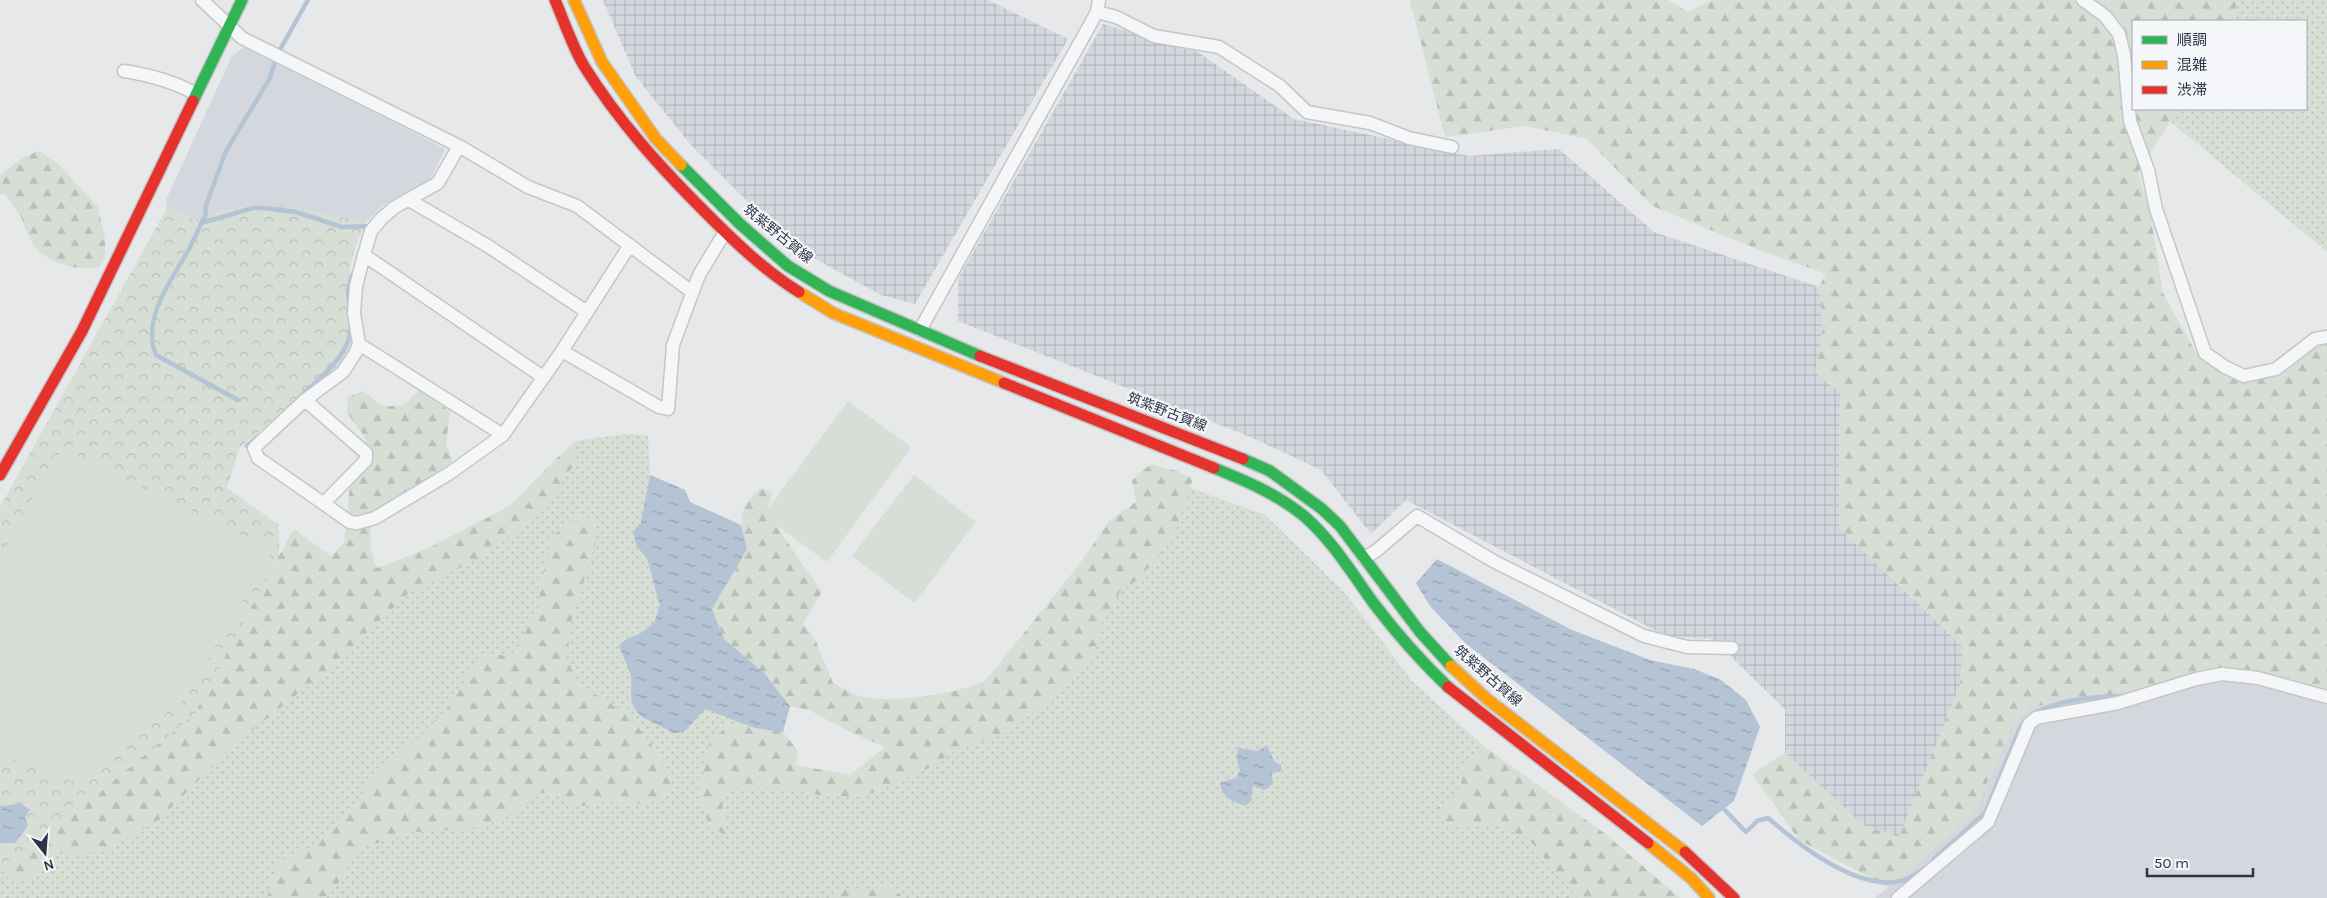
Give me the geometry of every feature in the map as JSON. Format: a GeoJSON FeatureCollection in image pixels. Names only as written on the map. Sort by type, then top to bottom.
{"type":"FeatureCollection","features":[{"type":"Feature","properties":{"kind":"main road"},"geometry":{"type":"LineString","coordinates":[[0,475],[49,392],[82,331],[242,0]]}},
{"type":"Feature","properties":{"kind":"main road"},"geometry":{"type":"LineString","coordinates":[[555,0],[583,64],[622,122],[656,162],[724,232],[779,280],[834,313],[1257,486],[1288,504],[1310,522],[1342,560],[1384,616],[1433,673],[1454,693],[1666,857],[1692,879],[1709,898]]}},
{"type":"Feature","properties":{"kind":"main road","name":"筑紫野古賀線"},"geometry":{"type":"LineString","coordinates":[[574,0],[602,62],[656,139],[740,224],[788,266],[829,291],[958,347],[1195,439],[1270,471],[1322,509],[1340,526],[1420,632],[1454,670],[1503,711],[1677,844],[1734,898]]}},
{"type":"Feature","properties":{"kind":"street"},"geometry":{"type":"LineString","coordinates":[[202,0],[242,38],[459,146],[528,187],[577,206],[692,292]]}},
{"type":"Feature","properties":{"kind":"street"},"geometry":{"type":"LineString","coordinates":[[2083,0],[2105,16],[2119,34],[2124,55],[2130,121],[2148,170],[2156,209],[2205,353],[2244,376],[2276,369],[2315,339],[2327,337]]}},
{"type":"Feature","properties":{"kind":"street"},"geometry":{"type":"LineString","coordinates":[[920,330],[1098,6],[1154,36],[1219,47],[1280,86],[1307,112],[1370,123],[1409,138],[1452,147]]}},
{"type":"Feature","properties":{"kind":"street"},"geometry":{"type":"LineString","coordinates":[[124,71],[183,87],[196,94]]}},
{"type":"Feature","properties":{"kind":"street"},"geometry":{"type":"LineString","coordinates":[[459,146],[438,183],[382,218],[371,231],[356,286],[354,313],[359,344],[343,372],[305,400],[254,448],[258,458],[350,522],[358,523],[375,518],[450,472],[503,435],[562,351],[630,245]]}},
{"type":"Feature","properties":{"kind":"street"},"geometry":{"type":"LineString","coordinates":[[409,200],[488,246],[587,312]]}},
{"type":"Feature","properties":{"kind":"street"},"geometry":{"type":"LineString","coordinates":[[562,351],[659,407],[668,409],[673,345],[692,292],[724,232]]}},
{"type":"Feature","properties":{"kind":"street"},"geometry":{"type":"LineString","coordinates":[[364,255],[543,376]]}},
{"type":"Feature","properties":{"kind":"street"},"geometry":{"type":"LineString","coordinates":[[359,344],[503,435]]}},
{"type":"Feature","properties":{"kind":"street"},"geometry":{"type":"LineString","coordinates":[[305,400],[366,453],[366,460],[324,503]]}},
{"type":"Feature","properties":{"kind":"street"},"geometry":{"type":"LineString","coordinates":[[1364,558],[1376,551],[1417,516],[1494,562],[1644,636],[1687,647],[1732,648]]}},
{"type":"Feature","properties":{"kind":"street"},"geometry":{"type":"LineString","coordinates":[[1898,898],[1988,822],[2029,724],[2036,718],[2118,703],[2196,679],[2222,674],[2258,678],[2327,697]]}},
{"type":"Feature","properties":{"kind":"shaded area"},"geometry":{"type":"Polygon","coordinates":[[[603,0],[988,0],[1068,39],[915,304],[881,295],[792,246],[691,145],[636,77],[603,0]]]}},
{"type":"Feature","properties":{"kind":"shaded area"},"geometry":{"type":"Polygon","coordinates":[[[1103,24],[1198,52],[1294,119],[1469,156],[1559,149],[1654,232],[1819,287],[1823,328],[1815,372],[1840,393],[1839,528],[1963,646],[1960,685],[1899,837],[1864,826],[1785,753],[1785,709],[1713,639],[1666,636],[1406,500],[1371,534],[1321,470],[1253,438],[958,321],[958,279],[1103,24]]]}},
{"type":"Feature","properties":{"kind":"shaded area"},"geometry":{"type":"Polygon","coordinates":[[[246,46],[445,149],[429,183],[383,205],[366,222],[293,208],[257,205],[224,210],[201,221],[167,208],[166,200],[232,56],[246,46]]]}},
{"type":"Feature","properties":{"kind":"shaded area"},"geometry":{"type":"Polygon","coordinates":[[[2209,669],[2259,669],[2327,690],[2327,898],[1875,898],[1971,817],[2014,725],[2031,707],[2113,696],[2209,669]]]}},
{"type":"Feature","properties":{"kind":"green space"},"geometry":{"type":"Polygon","coordinates":[[[1410,0],[1668,0],[1688,12],[1711,0],[2239,0],[2230,20],[2132,20],[2132,110],[2177,110],[2138,172],[2150,211],[2163,293],[2196,353],[2227,374],[2244,376],[2327,343],[2327,690],[2259,669],[2209,669],[2113,696],[2031,707],[2014,725],[1971,817],[1888,887],[1799,840],[1752,774],[1785,753],[1864,826],[1899,837],[1960,685],[1963,647],[1839,528],[1840,393],[1815,373],[1823,328],[1819,287],[1826,274],[1762,251],[1652,206],[1587,139],[1525,126],[1445,137],[1410,0]]]}},
{"type":"Feature","properties":{"kind":"green space"},"geometry":{"type":"Polygon","coordinates":[[[2239,0],[2327,0],[2327,252],[2170,121],[2177,110],[2307,110],[2307,20],[2230,20],[2239,0]]]}},
{"type":"Feature","properties":{"kind":"green space"},"geometry":{"type":"Polygon","coordinates":[[[39,151],[58,164],[98,207],[105,239],[105,259],[99,267],[79,268],[60,264],[43,254],[30,239],[21,217],[5,194],[0,195],[0,175],[25,156],[39,151]]]}},
{"type":"Feature","properties":{"kind":"green space"},"geometry":{"type":"Polygon","coordinates":[[[257,205],[289,207],[366,222],[354,251],[349,284],[356,341],[336,369],[240,447],[227,488],[279,525],[279,555],[194,715],[55,829],[0,866],[0,507],[167,208],[201,221],[224,210],[257,205]]]}},
{"type":"Feature","properties":{"kind":"green space"},"geometry":{"type":"Polygon","coordinates":[[[419,390],[450,411],[446,444],[453,461],[370,517],[371,549],[376,568],[427,549],[510,506],[560,455],[580,449],[573,466],[554,494],[533,518],[483,556],[409,593],[325,672],[230,748],[160,819],[103,852],[50,854],[30,879],[9,879],[0,868],[0,851],[238,629],[294,529],[331,556],[344,543],[350,484],[369,459],[365,437],[347,413],[348,397],[363,391],[382,406],[403,406],[419,390]]]}},
{"type":"Feature","properties":{"kind":"green space"},"geometry":{"type":"Polygon","coordinates":[[[848,401],[911,447],[827,562],[763,516],[848,401]]]}},
{"type":"Feature","properties":{"kind":"green space"},"geometry":{"type":"Polygon","coordinates":[[[625,434],[648,435],[650,475],[685,490],[690,502],[741,525],[764,673],[790,706],[770,771],[835,781],[932,738],[1179,484],[1265,515],[1344,592],[1413,682],[1486,748],[1604,833],[1680,898],[0,898],[0,866],[376,569],[427,549],[510,506],[575,441],[625,434]]]}},
{"type":"Feature","properties":{"kind":"green space"},"geometry":{"type":"Polygon","coordinates":[[[62,449],[272,550],[185,699],[76,783],[0,753],[0,556],[62,449]]]}},
{"type":"Feature","properties":{"kind":"green space"},"geometry":{"type":"Polygon","coordinates":[[[1151,464],[1177,471],[1193,479],[1175,532],[1157,559],[1138,579],[1121,590],[1103,622],[1093,655],[1033,713],[999,735],[958,749],[929,768],[862,797],[825,796],[780,788],[736,788],[722,802],[726,823],[725,837],[707,820],[699,795],[710,741],[729,725],[744,724],[783,732],[798,751],[796,765],[850,775],[885,747],[846,730],[809,710],[790,706],[764,673],[724,639],[712,609],[747,549],[742,530],[742,516],[747,503],[760,488],[772,492],[767,513],[822,592],[803,623],[815,639],[833,683],[860,696],[893,699],[926,696],[958,690],[985,681],[1078,566],[1110,520],[1136,502],[1132,480],[1151,464]]]}},
{"type":"Feature","properties":{"kind":"green space"},"geometry":{"type":"Polygon","coordinates":[[[914,475],[976,522],[914,603],[852,556],[914,475]]]}},
{"type":"Feature","properties":{"kind":"green space"},"geometry":{"type":"Polygon","coordinates":[[[581,514],[596,523],[596,542],[571,621],[567,658],[577,682],[628,715],[650,742],[673,779],[666,794],[643,804],[605,802],[575,807],[562,797],[541,792],[518,812],[480,828],[414,832],[368,846],[353,855],[335,889],[326,898],[267,898],[279,860],[312,847],[342,821],[371,782],[445,711],[461,689],[479,653],[511,656],[537,612],[542,580],[553,536],[581,514]]]}},
{"type":"Feature","properties":{"kind":"green space"},"geometry":{"type":"Polygon","coordinates":[[[1486,748],[1604,833],[1680,898],[1577,898],[1529,839],[1492,823],[1449,828],[1436,809],[1460,791],[1463,769],[1486,748]]]}},
{"type":"Feature","properties":{"kind":"green space"},"geometry":{"type":"Polygon","coordinates":[[[886,886],[900,894],[902,898],[833,898],[846,888],[867,889],[886,886]]]}},
{"type":"Feature","properties":{"kind":"water"},"geometry":{"type":"Polygon","coordinates":[[[650,475],[685,490],[690,502],[741,525],[747,549],[712,609],[724,639],[764,673],[790,706],[783,732],[755,728],[705,709],[684,732],[673,733],[642,716],[635,708],[631,696],[631,675],[619,645],[641,633],[654,623],[660,606],[647,558],[637,547],[633,532],[641,522],[650,475]]]}},
{"type":"Feature","properties":{"kind":"water"},"geometry":{"type":"Polygon","coordinates":[[[1437,559],[1572,630],[1650,660],[1694,669],[1721,680],[1746,700],[1760,727],[1734,801],[1702,826],[1465,643],[1430,606],[1416,583],[1437,559]]]}},
{"type":"Feature","properties":{"kind":"water"},"geometry":{"type":"Polygon","coordinates":[[[1267,745],[1274,761],[1281,765],[1282,771],[1272,773],[1273,784],[1264,790],[1253,785],[1251,801],[1245,806],[1225,796],[1220,783],[1236,778],[1240,771],[1236,756],[1239,748],[1258,751],[1267,745]]]}},
{"type":"Feature","properties":{"kind":"water"},"geometry":{"type":"Polygon","coordinates":[[[20,804],[30,809],[25,817],[28,826],[15,843],[0,843],[0,806],[20,804]]]}},
{"type":"Feature","properties":{"kind":"waterway"},"geometry":{"type":"LineString","coordinates":[[238,400],[156,355],[152,341],[152,327],[160,300],[189,249],[206,214],[205,208],[226,151],[270,78],[277,55],[308,0]]}},
{"type":"Feature","properties":{"kind":"waterway"},"geometry":{"type":"LineString","coordinates":[[201,223],[253,208],[264,208],[296,212],[342,227],[367,226],[365,232]]}},
{"type":"Feature","properties":{"kind":"waterway"},"geometry":{"type":"LineString","coordinates":[[349,304],[348,291],[352,275]]}},
{"type":"Feature","properties":{"kind":"waterway"},"geometry":{"type":"LineString","coordinates":[[301,396],[334,365],[346,346],[350,336],[351,325]]}},
{"type":"Feature","properties":{"kind":"waterway"},"geometry":{"type":"LineString","coordinates":[[247,446],[257,437]]}},
{"type":"Feature","properties":{"kind":"waterway"},"geometry":{"type":"LineString","coordinates":[[2033,714],[2043,709],[2078,699],[2125,696]]}},
{"type":"Feature","properties":{"kind":"waterway"},"geometry":{"type":"LineString","coordinates":[[1934,859],[1985,813],[2020,728],[2025,721]]}},
{"type":"Feature","properties":{"kind":"waterway"},"geometry":{"type":"LineString","coordinates":[[1721,806],[1746,832],[1757,821],[1768,818],[1812,852],[1848,873],[1866,879],[1884,882],[1901,881],[1925,868]]}},
{"type":"Feature","properties":{"kind":"traffic: fast"},"geometry":{"type":"LineString","coordinates":[[193,101],[242,0]]}},
{"type":"Feature","properties":{"kind":"traffic: fast"},"geometry":{"type":"LineString","coordinates":[[681,165],[740,224],[788,266],[829,291],[980,356]]}},
{"type":"Feature","properties":{"kind":"traffic: fast"},"geometry":{"type":"LineString","coordinates":[[1243,459],[1270,471],[1322,509],[1340,526],[1420,632],[1451,666]]}},
{"type":"Feature","properties":{"kind":"traffic: fast"},"geometry":{"type":"LineString","coordinates":[[1214,468],[1272,495],[1304,516],[1333,547],[1392,627],[1448,687]]}},
{"type":"Feature","properties":{"kind":"traffic: slow"},"geometry":{"type":"LineString","coordinates":[[574,0],[602,62],[656,139],[681,165]]}},
{"type":"Feature","properties":{"kind":"traffic: slow"},"geometry":{"type":"LineString","coordinates":[[799,292],[833,313],[1004,383]]}},
{"type":"Feature","properties":{"kind":"traffic: slow"},"geometry":{"type":"LineString","coordinates":[[1451,666],[1487,699],[1685,852]]}},
{"type":"Feature","properties":{"kind":"traffic: slow"},"geometry":{"type":"LineString","coordinates":[[1648,843],[1692,879],[1709,898]]}},
{"type":"Feature","properties":{"kind":"traffic: jam"},"geometry":{"type":"LineString","coordinates":[[555,0],[584,66],[611,106],[641,143],[739,245],[774,275],[799,292]]}},
{"type":"Feature","properties":{"kind":"traffic: jam"},"geometry":{"type":"LineString","coordinates":[[0,475],[82,331],[193,101]]}},
{"type":"Feature","properties":{"kind":"traffic: jam"},"geometry":{"type":"LineString","coordinates":[[980,356],[1243,459]]}},
{"type":"Feature","properties":{"kind":"traffic: jam"},"geometry":{"type":"LineString","coordinates":[[1004,383],[1214,468]]}},
{"type":"Feature","properties":{"kind":"traffic: jam"},"geometry":{"type":"LineString","coordinates":[[1448,687],[1648,843]]}},
{"type":"Feature","properties":{"kind":"traffic: jam"},"geometry":{"type":"LineString","coordinates":[[1685,852],[1734,898]]}}]}
